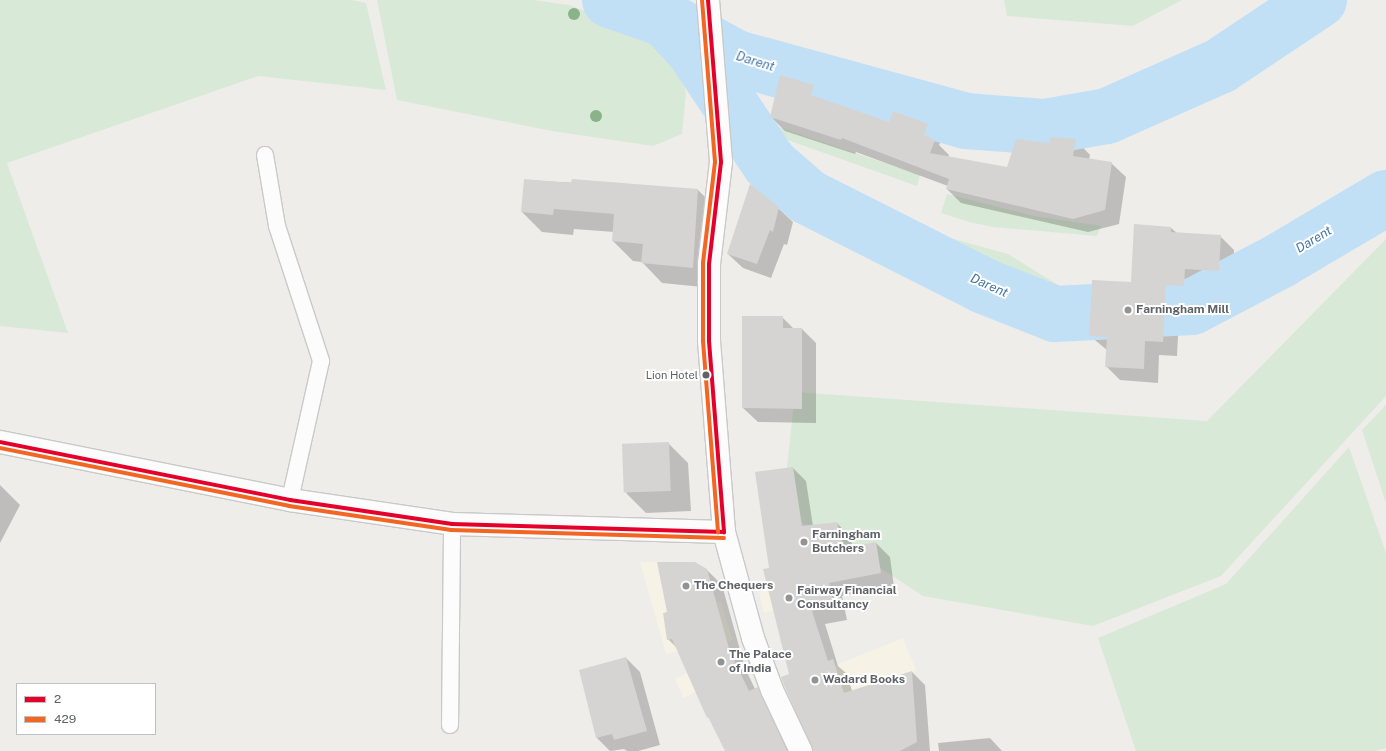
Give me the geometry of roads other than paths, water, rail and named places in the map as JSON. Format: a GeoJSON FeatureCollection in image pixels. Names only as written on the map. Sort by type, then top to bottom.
{"type":"FeatureCollection","features":[{"type":"Feature","properties":{"kind":"street"},"geometry":{"type":"LineString","coordinates":[[708,1],[716,116],[721,162],[708,294],[712,398],[724,532],[753,638],[772,690],[801,751]]}},
{"type":"Feature","properties":{"kind":"street"},"geometry":{"type":"LineString","coordinates":[[0,442],[290,500],[452,524],[724,532]]}},
{"type":"Feature","properties":{"kind":"lane"},"geometry":{"type":"LineString","coordinates":[[264,155],[277,226],[321,361],[290,500]]}},
{"type":"Feature","properties":{"kind":"lane"},"geometry":{"type":"LineString","coordinates":[[450,725],[452,524]]}},
{"type":"Feature","properties":{"kind":"waterway","name":"Darent"},"geometry":{"type":"LineString","coordinates":[[610,0],[665,19],[736,58],[966,121],[1044,127],[1107,116],[1220,66],[1319,0]]}},
{"type":"Feature","properties":{"kind":"waterway","name":"Darent"},"geometry":{"type":"LineString","coordinates":[[665,19],[693,49],[770,164],[808,197],[984,286],[1055,314],[1192,307],[1281,260],[1386,198]]}},
{"type":"Feature","properties":{"kind":"place","name":"Farningham Mill"},"geometry":{"type":"Point","coordinates":[1128,310]}},
{"type":"Feature","properties":{"kind":"place","name":"Lion Hotel"},"geometry":{"type":"Point","coordinates":[706,375]}},
{"type":"Feature","properties":{"kind":"place","name":"Farningham Butchers"},"geometry":{"type":"Point","coordinates":[804,542]}},
{"type":"Feature","properties":{"kind":"place","name":"The Chequers"},"geometry":{"type":"Point","coordinates":[686,586]}},
{"type":"Feature","properties":{"kind":"place","name":"Fairway Financial Consultancy"},"geometry":{"type":"Point","coordinates":[789,598]}},
{"type":"Feature","properties":{"kind":"place","name":"The Palace of India"},"geometry":{"type":"Point","coordinates":[721,662]}},
{"type":"Feature","properties":{"kind":"place","name":"Wadard Books"},"geometry":{"type":"Point","coordinates":[815,680]}}]}
